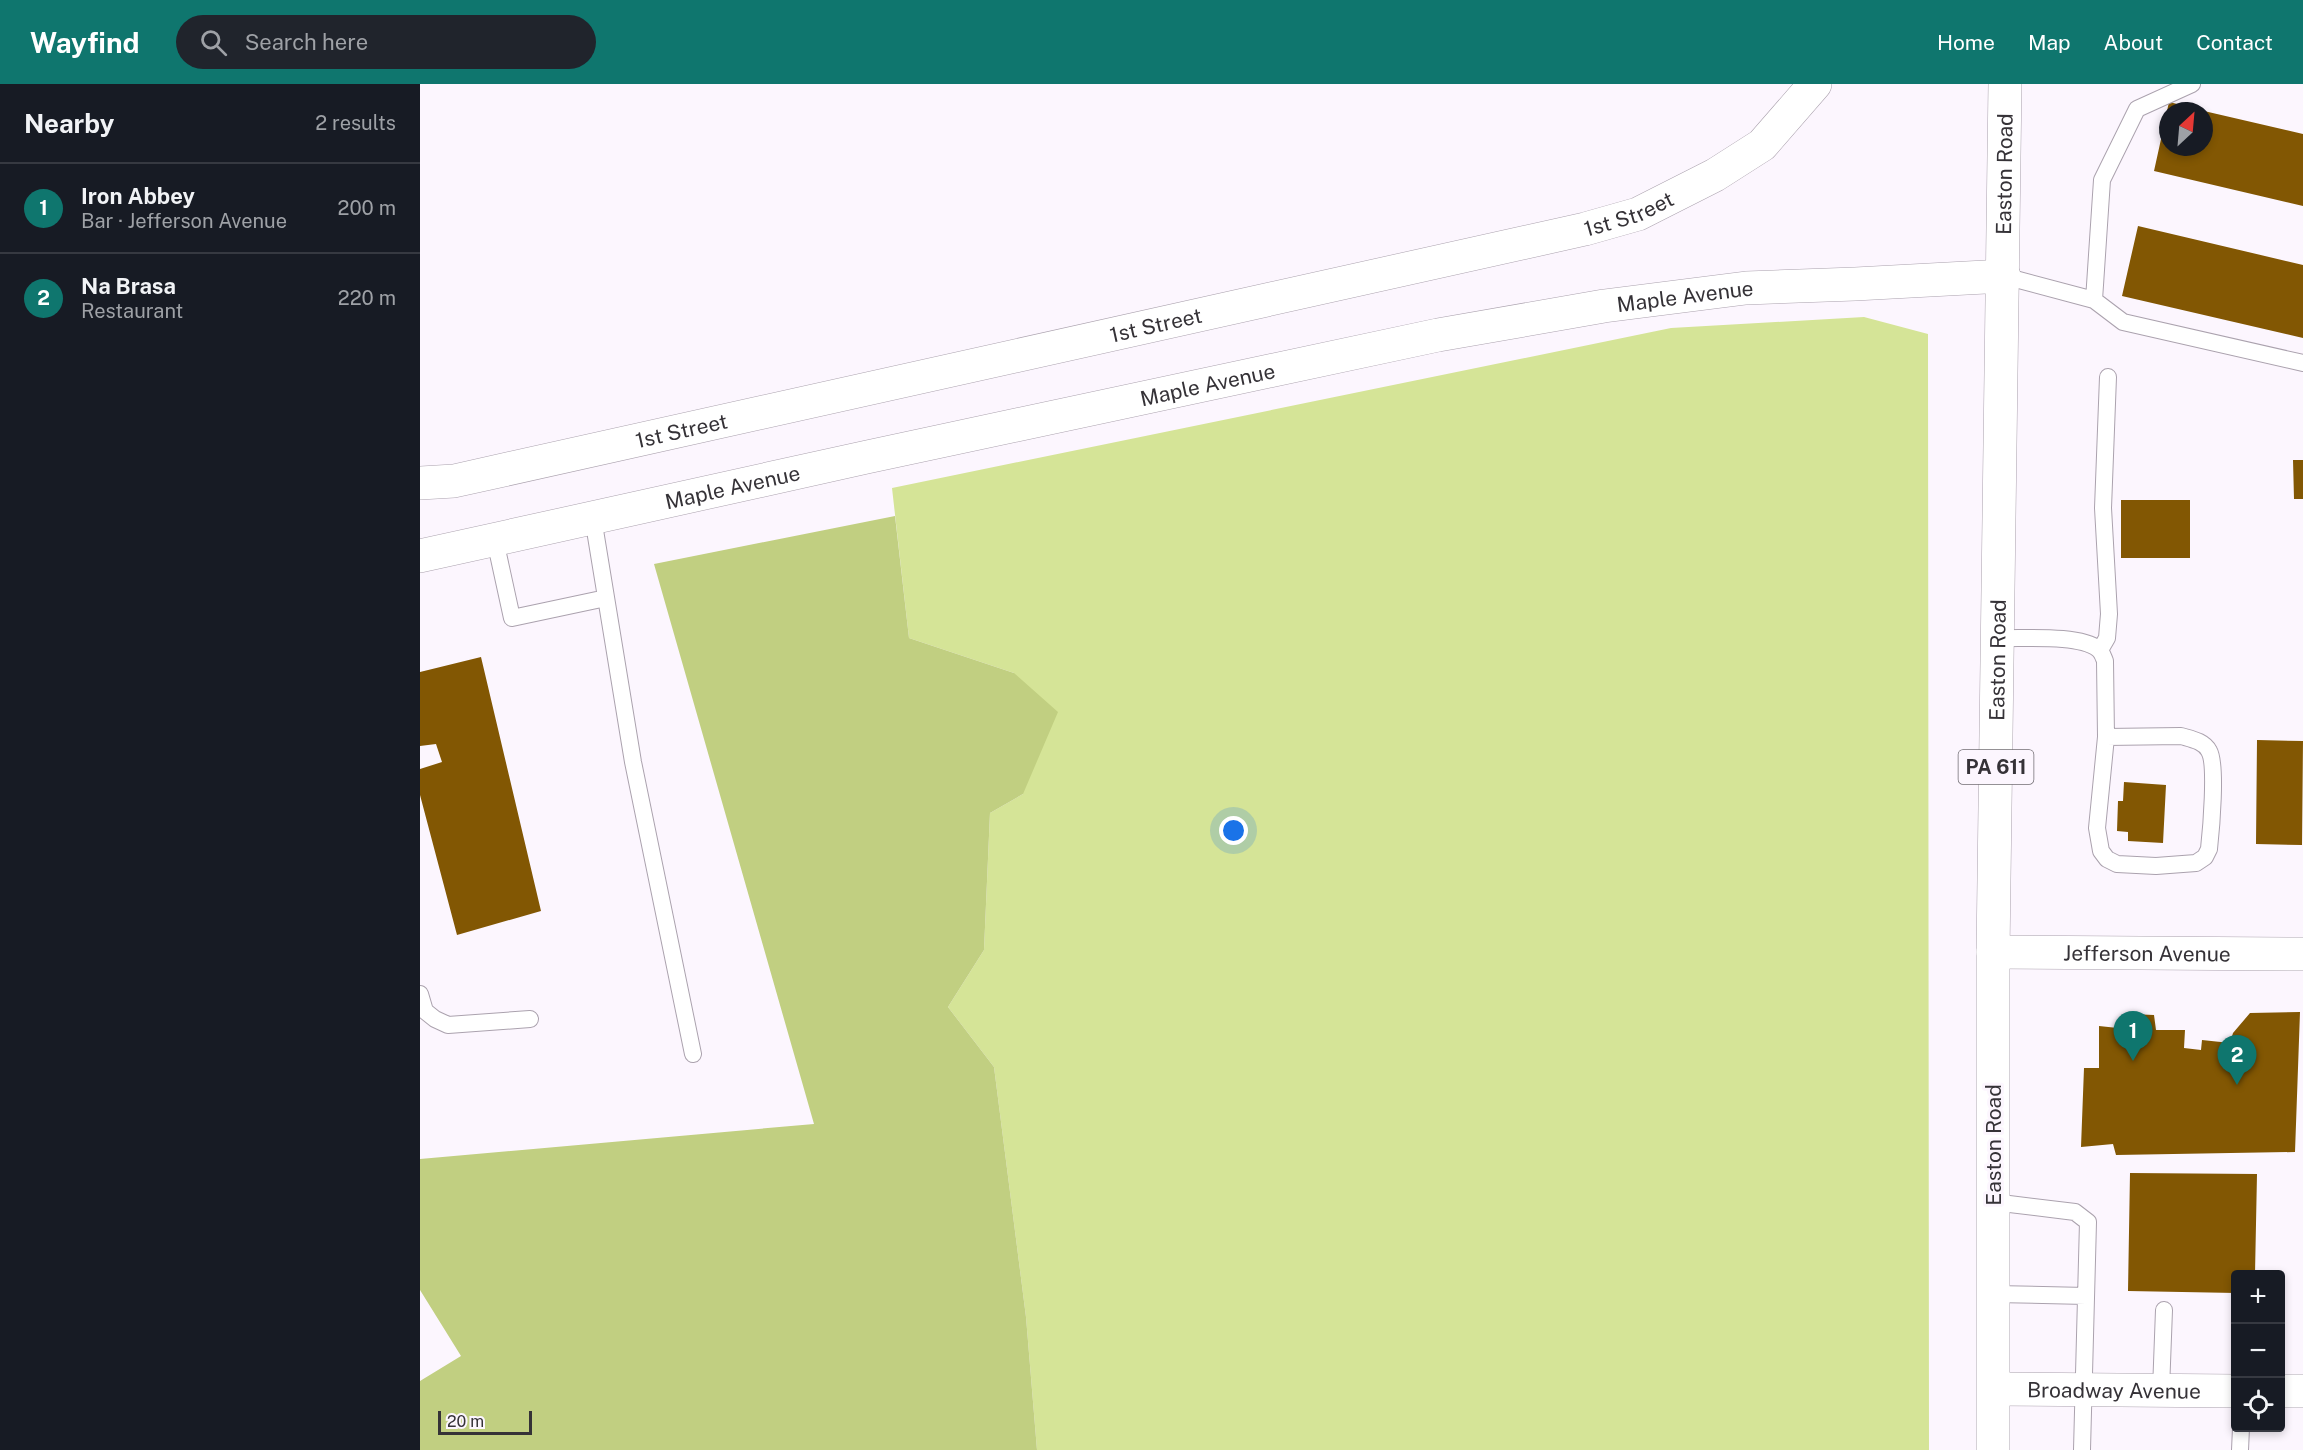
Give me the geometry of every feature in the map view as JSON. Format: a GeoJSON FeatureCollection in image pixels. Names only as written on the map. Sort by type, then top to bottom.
{"type":"FeatureCollection","features":[{"type":"Feature","properties":{"kind":"main road","name":"1st Street"},"geometry":{"type":"LineString","coordinates":[[420,483],[454,481],[1585,229],[1638,214],[1715,175],[1762,145],[1815,84]]}},
{"type":"Feature","properties":{"kind":"main road","name":"Easton Road"},"geometry":{"type":"LineString","coordinates":[[1993,1450],[1993,952],[2006,84]]}},
{"type":"Feature","properties":{"kind":"main road","name":"Maple Avenue"},"geometry":{"type":"LineString","coordinates":[[420,556],[878,454],[1438,335],[1604,306],[1746,288],[2004,276]]}},
{"type":"Feature","properties":{"kind":"main road","name":"Jefferson Avenue"},"geometry":{"type":"LineString","coordinates":[[1993,952],[2303,954]]}},
{"type":"Feature","properties":{"kind":"main road","name":"Broadway Avenue"},"geometry":{"type":"LineString","coordinates":[[1994,1389],[2231,1391]]}},
{"type":"Feature","properties":{"kind":"main road"},"geometry":{"type":"LineString","coordinates":[[2285,1391],[2303,1391]]}},
{"type":"Feature","properties":{"kind":"lane"},"geometry":{"type":"LineString","coordinates":[[2094,300],[2102,180],[2137,110],[2192,84]]}},
{"type":"Feature","properties":{"kind":"lane"},"geometry":{"type":"LineString","coordinates":[[2004,276],[2094,300],[2123,322],[2303,363]]}},
{"type":"Feature","properties":{"kind":"lane"},"geometry":{"type":"LineString","coordinates":[[2100,650],[2107,638],[2109,614],[2103,508],[2108,377]]}},
{"type":"Feature","properties":{"kind":"lane"},"geometry":{"type":"LineString","coordinates":[[593,518],[633,762],[693,1054]]}},
{"type":"Feature","properties":{"kind":"lane"},"geometry":{"type":"LineString","coordinates":[[495,540],[512,618],[606,598]]}},
{"type":"Feature","properties":{"kind":"lane"},"geometry":{"type":"LineString","coordinates":[[1998,638],[2067,639],[2089,643],[2100,650],[2105,661],[2106,737],[2097,828],[2101,851],[2108,859],[2117,864],[2156,866],[2196,863],[2205,857],[2209,849],[2211,803],[2211,754],[2208,748],[2193,739],[2181,736],[2106,737]]}},
{"type":"Feature","properties":{"kind":"lane"},"geometry":{"type":"LineString","coordinates":[[420,994],[425,1011],[448,1025],[530,1019]]}},
{"type":"Feature","properties":{"kind":"lane"},"geometry":{"type":"LineString","coordinates":[[1994,1202],[2075,1212],[2088,1222],[2082,1450]]}},
{"type":"Feature","properties":{"kind":"lane"},"geometry":{"type":"LineString","coordinates":[[1994,1294],[2086,1296]]}},
{"type":"Feature","properties":{"kind":"lane"},"geometry":{"type":"LineString","coordinates":[[2161,1390],[2164,1310]]}},
{"type":"Feature","properties":{"kind":"lane"},"geometry":{"type":"LineString","coordinates":[[2240,1450],[2241,1432]]}},
{"type":"Feature","properties":{"kind":"green space"},"geometry":{"type":"Polygon","coordinates":[[[1864,317],[1928,334],[1929,1450],[1037,1450],[1026,1317],[994,1067],[948,1007],[984,950],[990,813],[1023,794],[1014,673],[909,638],[892,488],[1671,328],[1864,317]]]}},
{"type":"Feature","properties":{"kind":"green space"},"geometry":{"type":"Polygon","coordinates":[[[895,516],[909,638],[1014,673],[1058,712],[1023,794],[990,813],[984,950],[948,1007],[994,1067],[1026,1317],[1037,1450],[420,1450],[420,1381],[461,1356],[420,1290],[420,1159],[814,1124],[654,564],[895,516]]]}},
{"type":"Feature","properties":{"kind":"building"},"geometry":{"type":"Polygon","coordinates":[[[2213,113],[2303,134],[2303,206],[2154,171],[2159,148],[2159,156],[2213,156],[2213,113]]]}},
{"type":"Feature","properties":{"kind":"building"},"geometry":{"type":"Polygon","coordinates":[[[2138,226],[2303,265],[2303,338],[2122,296],[2138,226]]]}},
{"type":"Feature","properties":{"kind":"building"},"geometry":{"type":"Polygon","coordinates":[[[2293,460],[2303,460],[2303,499],[2294,499],[2293,460]]]}},
{"type":"Feature","properties":{"kind":"building"},"geometry":{"type":"Polygon","coordinates":[[[2121,500],[2190,500],[2190,558],[2121,558],[2121,500]]]}},
{"type":"Feature","properties":{"kind":"building"},"geometry":{"type":"Polygon","coordinates":[[[481,657],[541,911],[457,935],[420,795],[420,769],[442,762],[436,744],[420,746],[420,672],[481,657]]]}},
{"type":"Feature","properties":{"kind":"building"},"geometry":{"type":"Polygon","coordinates":[[[2257,740],[2303,741],[2302,845],[2256,844],[2257,740]]]}},
{"type":"Feature","properties":{"kind":"building"},"geometry":{"type":"Polygon","coordinates":[[[2124,782],[2166,785],[2163,843],[2128,841],[2128,832],[2117,831],[2118,801],[2123,801],[2124,782]]]}},
{"type":"Feature","properties":{"kind":"building"},"geometry":{"type":"Polygon","coordinates":[[[2300,1012],[2295,1152],[2116,1155],[2113,1144],[2081,1147],[2084,1068],[2099,1068],[2099,1026],[2127,1029],[2129,1014],[2154,1015],[2156,1030],[2185,1030],[2184,1048],[2201,1050],[2202,1040],[2230,1043],[2233,1033],[2250,1013],[2300,1012]]]}},
{"type":"Feature","properties":{"kind":"building"},"geometry":{"type":"Polygon","coordinates":[[[2130,1173],[2257,1174],[2255,1270],[2231,1270],[2231,1293],[2128,1291],[2130,1173]]]}},
{"type":"Feature","properties":{"kind":"place","name":"Iron Abbey"},"geometry":{"type":"Point","coordinates":[2133,1061]}},
{"type":"Feature","properties":{"kind":"place","name":"Na Brasa"},"geometry":{"type":"Point","coordinates":[2237,1085]}}]}
